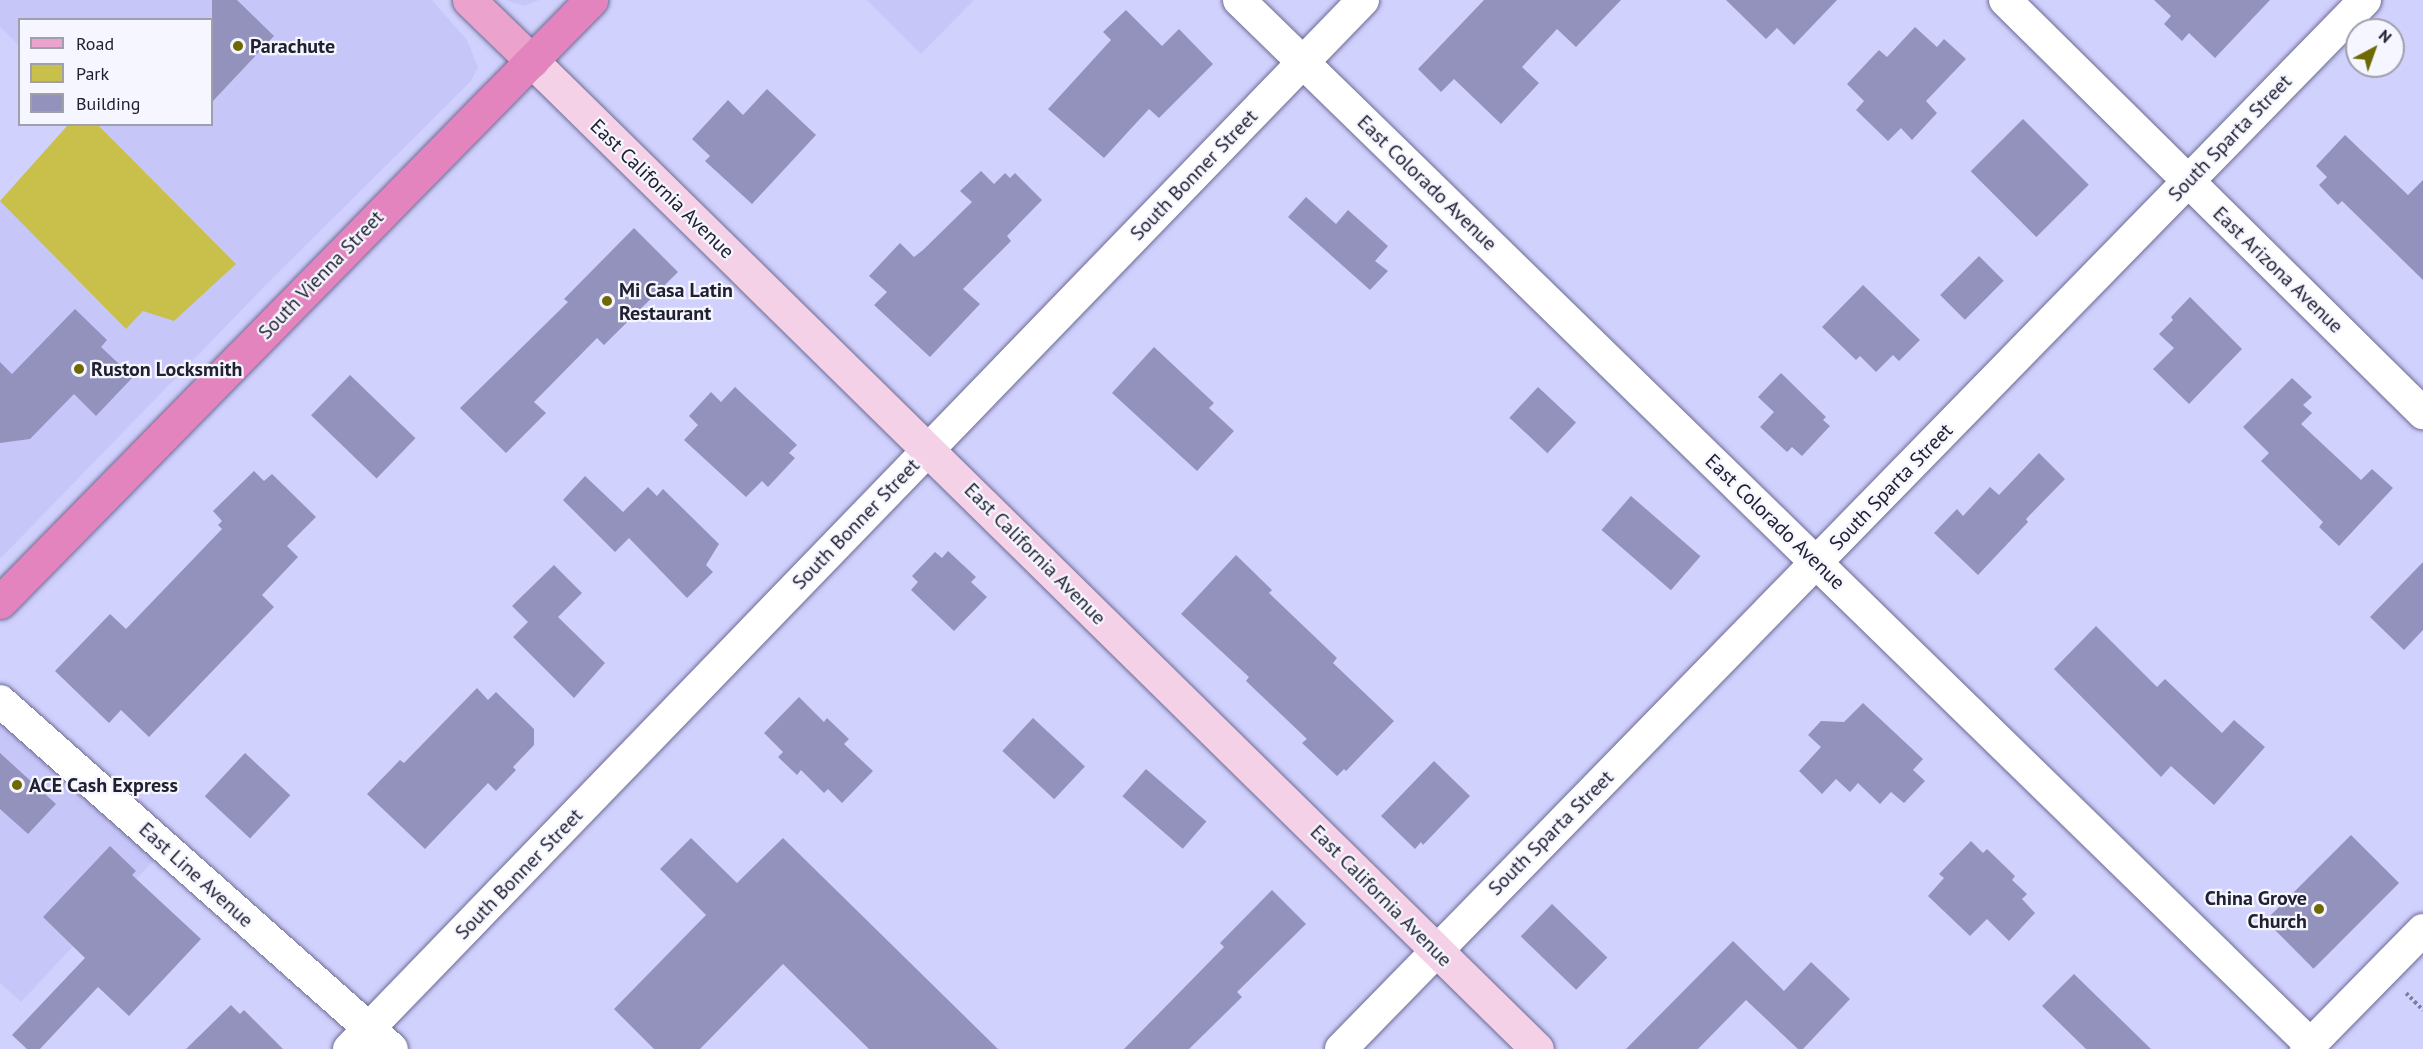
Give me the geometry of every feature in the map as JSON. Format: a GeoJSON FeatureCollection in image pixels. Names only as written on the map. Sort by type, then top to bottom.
{"type":"FeatureCollection","features":[{"type":"Feature","properties":{"kind":"highway","name":"South Vienna Street"},"geometry":{"type":"LineString","coordinates":[[0,602],[591,0]]}},
{"type":"Feature","properties":{"kind":"main road"},"geometry":{"type":"LineString","coordinates":[[469,0],[532,61]]}},
{"type":"Feature","properties":{"kind":"main road","name":"East California Avenue"},"geometry":{"type":"LineString","coordinates":[[532,61],[1538,1049]]}},
{"type":"Feature","properties":{"kind":"street","name":"East Colorado Avenue"},"geometry":{"type":"LineString","coordinates":[[1239,0],[1818,563],[2308,1047]]}},
{"type":"Feature","properties":{"kind":"street","name":"South Bonner Street"},"geometry":{"type":"LineString","coordinates":[[370,1042],[928,449],[1364,0]]}},
{"type":"Feature","properties":{"kind":"street","name":"East Arizona Avenue"},"geometry":{"type":"LineString","coordinates":[[2005,0],[2423,412]]}},
{"type":"Feature","properties":{"kind":"street","name":"South Sparta Street"},"geometry":{"type":"LineString","coordinates":[[1341,1049],[1818,563],[2365,0]]}},
{"type":"Feature","properties":{"kind":"street","name":"East Line Avenue"},"geometry":{"type":"LineString","coordinates":[[0,701],[370,1042]]}},
{"type":"Feature","properties":{"kind":"street"},"geometry":{"type":"LineString","coordinates":[[2308,1047],[2423,930]]}},
{"type":"Feature","properties":{"kind":"path"},"geometry":{"type":"LineString","coordinates":[[2403,990],[2423,1010]]}},
{"type":"Feature","properties":{"kind":"shaded area"},"geometry":{"type":"Polygon","coordinates":[[[0,0],[432,0],[467,40],[478,67],[471,81],[262,289],[0,559],[0,201],[126,329],[143,311],[236,264],[99,126],[213,126],[213,18],[18,18],[18,45],[0,27],[0,0]]]}},
{"type":"Feature","properties":{"kind":"shaded area"},"geometry":{"type":"Polygon","coordinates":[[[505,0],[539,0],[524,6],[505,0]]]}},
{"type":"Feature","properties":{"kind":"shaded area"},"geometry":{"type":"Polygon","coordinates":[[[867,0],[974,0],[921,54],[867,0]]]}},
{"type":"Feature","properties":{"kind":"shaded area"},"geometry":{"type":"Polygon","coordinates":[[[0,717],[156,858],[21,1002],[0,983],[0,717]]]}},
{"type":"Feature","properties":{"kind":"green space"},"geometry":{"type":"Polygon","coordinates":[[[67,126],[99,126],[236,264],[174,321],[143,311],[126,329],[0,201],[67,126]]]}},
{"type":"Feature","properties":{"kind":"building"},"geometry":{"type":"Polygon","coordinates":[[[212,0],[237,0],[274,36],[213,101],[213,18],[212,0]]]}},
{"type":"Feature","properties":{"kind":"building"},"geometry":{"type":"Polygon","coordinates":[[[1484,0],[1621,0],[1576,47],[1557,29],[1522,67],[1539,83],[1501,124],[1454,79],[1441,92],[1418,69],[1484,0]]]}},
{"type":"Feature","properties":{"kind":"building"},"geometry":{"type":"Polygon","coordinates":[[[1726,0],[1837,0],[1794,45],[1777,28],[1766,39],[1726,0]]]}},
{"type":"Feature","properties":{"kind":"building"},"geometry":{"type":"Polygon","coordinates":[[[2154,0],[2270,0],[2215,58],[2189,33],[2182,41],[2164,24],[2171,16],[2154,0]]]}},
{"type":"Feature","properties":{"kind":"building"},"geometry":{"type":"Polygon","coordinates":[[[1126,10],[1162,46],[1179,29],[1213,64],[1159,118],[1149,109],[1104,158],[1048,109],[1111,40],[1103,32],[1126,10]]]}},
{"type":"Feature","properties":{"kind":"building"},"geometry":{"type":"Polygon","coordinates":[[[1915,27],[1937,47],[1944,39],[1966,59],[1926,101],[1937,113],[1912,140],[1901,128],[1888,141],[1856,110],[1864,101],[1847,84],[1879,50],[1887,57],[1915,27]]]}},
{"type":"Feature","properties":{"kind":"building"},"geometry":{"type":"Polygon","coordinates":[[[767,89],[816,135],[752,204],[705,161],[710,156],[692,139],[728,100],[743,115],[767,89]]]}},
{"type":"Feature","properties":{"kind":"building"},"geometry":{"type":"Polygon","coordinates":[[[2023,119],[2089,185],[2036,237],[1971,171],[2023,119]]]}},
{"type":"Feature","properties":{"kind":"building"},"geometry":{"type":"Polygon","coordinates":[[[2345,135],[2408,195],[2423,180],[2423,280],[2342,201],[2338,205],[2319,185],[2327,177],[2316,166],[2345,135]]]}},
{"type":"Feature","properties":{"kind":"building"},"geometry":{"type":"Polygon","coordinates":[[[981,171],[994,184],[1005,173],[1010,178],[1015,173],[1042,200],[1007,236],[1011,241],[963,289],[980,304],[930,357],[874,305],[887,292],[869,276],[900,243],[914,257],[923,250],[972,202],[960,191],[981,171]]]}},
{"type":"Feature","properties":{"kind":"building"},"geometry":{"type":"Polygon","coordinates":[[[1306,197],[1336,224],[1348,210],[1388,246],[1375,261],[1388,271],[1370,290],[1288,217],[1306,197]]]}},
{"type":"Feature","properties":{"kind":"building"},"geometry":{"type":"Polygon","coordinates":[[[634,228],[678,272],[604,345],[597,338],[534,402],[546,413],[506,453],[460,408],[568,302],[564,299],[634,228]]]}},
{"type":"Feature","properties":{"kind":"building"},"geometry":{"type":"Polygon","coordinates":[[[1979,256],[2004,281],[1965,320],[1940,295],[1979,256]]]}},
{"type":"Feature","properties":{"kind":"building"},"geometry":{"type":"Polygon","coordinates":[[[1863,285],[1920,340],[1899,361],[1893,355],[1876,372],[1860,356],[1856,360],[1822,327],[1863,285]]]}},
{"type":"Feature","properties":{"kind":"building"},"geometry":{"type":"Polygon","coordinates":[[[2190,297],[2242,349],[2189,404],[2153,369],[2174,348],[2159,334],[2190,297]]]}},
{"type":"Feature","properties":{"kind":"building","name":"Ruston Locksmith"},"geometry":{"type":"Polygon","coordinates":[[[75,309],[107,340],[101,347],[133,377],[96,416],[74,394],[30,439],[0,443],[0,362],[12,374],[75,309]]]}},
{"type":"Feature","properties":{"kind":"building"},"geometry":{"type":"Polygon","coordinates":[[[1154,347],[1214,403],[1209,408],[1234,431],[1197,471],[1112,393],[1154,347]]]}},
{"type":"Feature","properties":{"kind":"building"},"geometry":{"type":"Polygon","coordinates":[[[1781,373],[1826,417],[1823,420],[1830,426],[1802,456],[1792,447],[1787,452],[1760,427],[1774,412],[1758,397],[1781,373]]]}},
{"type":"Feature","properties":{"kind":"building"},"geometry":{"type":"Polygon","coordinates":[[[350,375],[415,438],[377,478],[311,415],[350,375]]]}},
{"type":"Feature","properties":{"kind":"building"},"geometry":{"type":"Polygon","coordinates":[[[2292,378],[2312,397],[2303,405],[2312,413],[2301,424],[2361,480],[2372,469],[2393,488],[2339,546],[2319,527],[2323,522],[2261,461],[2269,453],[2243,427],[2292,378]]]}},
{"type":"Feature","properties":{"kind":"building"},"geometry":{"type":"Polygon","coordinates":[[[735,387],[797,445],[789,453],[795,458],[768,487],[762,481],[746,497],[684,440],[698,425],[689,416],[711,392],[721,402],[735,387]]]}},
{"type":"Feature","properties":{"kind":"building"},"geometry":{"type":"Polygon","coordinates":[[[1538,387],[1576,422],[1547,453],[1509,418],[1538,387]]]}},
{"type":"Feature","properties":{"kind":"building"},"geometry":{"type":"Polygon","coordinates":[[[2039,453],[2065,479],[2026,519],[2028,522],[1978,575],[1934,533],[1957,509],[1963,516],[1990,487],[1999,495],[2039,453]]]}},
{"type":"Feature","properties":{"kind":"building"},"geometry":{"type":"Polygon","coordinates":[[[254,471],[264,481],[272,474],[316,517],[287,546],[298,557],[262,595],[274,607],[149,737],[121,710],[109,723],[55,671],[110,614],[126,629],[222,529],[218,525],[222,521],[213,511],[254,471]]]}},
{"type":"Feature","properties":{"kind":"building"},"geometry":{"type":"Polygon","coordinates":[[[585,476],[623,512],[648,487],[657,496],[663,489],[719,544],[706,565],[713,572],[687,598],[629,538],[615,552],[563,500],[585,476]]]}},
{"type":"Feature","properties":{"kind":"building"},"geometry":{"type":"Polygon","coordinates":[[[1631,496],[1700,556],[1671,590],[1601,530],[1631,496]]]}},
{"type":"Feature","properties":{"kind":"building"},"geometry":{"type":"Polygon","coordinates":[[[948,551],[976,577],[971,582],[987,597],[954,631],[911,590],[918,582],[912,576],[935,552],[942,558],[948,551]]]}},
{"type":"Feature","properties":{"kind":"building"},"geometry":{"type":"Polygon","coordinates":[[[1236,555],[1272,590],[1269,593],[1337,658],[1333,663],[1394,721],[1346,771],[1344,769],[1337,776],[1302,743],[1307,739],[1246,681],[1249,677],[1181,614],[1236,555]]]}},
{"type":"Feature","properties":{"kind":"building"},"geometry":{"type":"Polygon","coordinates":[[[2423,562],[2423,630],[2404,650],[2370,617],[2423,562]]]}},
{"type":"Feature","properties":{"kind":"building"},"geometry":{"type":"Polygon","coordinates":[[[554,565],[582,593],[558,617],[605,663],[574,698],[513,637],[528,622],[512,606],[554,565]]]}},
{"type":"Feature","properties":{"kind":"building"},"geometry":{"type":"Polygon","coordinates":[[[2096,626],[2157,687],[2165,679],[2222,733],[2234,720],[2265,747],[2214,805],[2171,766],[2161,777],[2054,669],[2096,626]]]}},
{"type":"Feature","properties":{"kind":"building"},"geometry":{"type":"Polygon","coordinates":[[[477,688],[488,700],[496,692],[534,729],[534,745],[513,767],[516,770],[496,791],[488,783],[425,849],[367,794],[400,760],[404,763],[477,688]]]}},
{"type":"Feature","properties":{"kind":"building"},"geometry":{"type":"Polygon","coordinates":[[[799,697],[824,722],[827,718],[849,739],[844,744],[873,771],[842,803],[828,789],[824,793],[801,770],[797,775],[778,757],[783,752],[764,733],[799,697]]]}},
{"type":"Feature","properties":{"kind":"building"},"geometry":{"type":"Polygon","coordinates":[[[1863,703],[1923,759],[1913,770],[1925,781],[1904,803],[1891,792],[1880,804],[1858,783],[1850,792],[1836,779],[1822,794],[1799,771],[1821,747],[1808,735],[1821,721],[1844,722],[1863,703]]]}},
{"type":"Feature","properties":{"kind":"building"},"geometry":{"type":"Polygon","coordinates":[[[1033,718],[1085,766],[1054,799],[1002,751],[1033,718]]]}},
{"type":"Feature","properties":{"kind":"building","name":"ACE Cash Express"},"geometry":{"type":"Polygon","coordinates":[[[0,753],[56,804],[28,834],[0,809],[0,753]]]}},
{"type":"Feature","properties":{"kind":"building"},"geometry":{"type":"Polygon","coordinates":[[[245,753],[290,795],[250,838],[205,796],[245,753]]]}},
{"type":"Feature","properties":{"kind":"building"},"geometry":{"type":"Polygon","coordinates":[[[1434,761],[1470,796],[1423,845],[1421,842],[1415,849],[1381,816],[1434,761]]]}},
{"type":"Feature","properties":{"kind":"building"},"geometry":{"type":"Polygon","coordinates":[[[1146,769],[1206,821],[1183,849],[1122,796],[1146,769]]]}},
{"type":"Feature","properties":{"kind":"building","name":"China Grove Church"},"geometry":{"type":"Polygon","coordinates":[[[2351,835],[2399,883],[2314,969],[2265,921],[2351,835]]]}},
{"type":"Feature","properties":{"kind":"building"},"geometry":{"type":"Polygon","coordinates":[[[691,838],[737,883],[783,838],[998,1049],[869,1049],[783,964],[700,1049],[654,1049],[614,1009],[706,915],[660,869],[691,838]]]}},
{"type":"Feature","properties":{"kind":"building"},"geometry":{"type":"Polygon","coordinates":[[[1971,841],[1983,853],[1987,849],[2015,876],[2012,880],[2027,894],[2022,899],[2035,913],[2009,941],[1987,919],[1970,936],[1928,896],[1944,878],[1939,874],[1971,841]]]}},
{"type":"Feature","properties":{"kind":"building"},"geometry":{"type":"Polygon","coordinates":[[[110,846],[136,871],[132,875],[201,939],[129,1016],[98,987],[40,1049],[27,1049],[12,1035],[85,958],[43,917],[110,846]]]}},
{"type":"Feature","properties":{"kind":"building"},"geometry":{"type":"Polygon","coordinates":[[[1272,890],[1306,924],[1237,992],[1242,997],[1189,1049],[1124,1049],[1224,947],[1220,943],[1272,890]]]}},
{"type":"Feature","properties":{"kind":"building"},"geometry":{"type":"Polygon","coordinates":[[[1552,904],[1607,957],[1576,990],[1521,936],[1552,904]]]}},
{"type":"Feature","properties":{"kind":"building"},"geometry":{"type":"Polygon","coordinates":[[[1733,941],[1784,991],[1811,962],[1850,999],[1803,1049],[1798,1049],[1746,1000],[1698,1049],[1626,1049],[1733,941]]]}},
{"type":"Feature","properties":{"kind":"building"},"geometry":{"type":"Polygon","coordinates":[[[2074,974],[2151,1049],[2086,1049],[2042,1006],[2074,974]]]}},
{"type":"Feature","properties":{"kind":"building"},"geometry":{"type":"Polygon","coordinates":[[[231,1005],[240,1014],[244,1010],[283,1049],[186,1049],[231,1005]]]}},
{"type":"Feature","properties":{"kind":"place","name":"Parachute"},"geometry":{"type":"Point","coordinates":[238,46]}},
{"type":"Feature","properties":{"kind":"place","name":"Mi Casa Latin Restaurant"},"geometry":{"type":"Point","coordinates":[607,301]}},
{"type":"Feature","properties":{"kind":"place","name":"Ruston Locksmith"},"geometry":{"type":"Point","coordinates":[79,369]}},
{"type":"Feature","properties":{"kind":"place","name":"ACE Cash Express"},"geometry":{"type":"Point","coordinates":[17,785]}},
{"type":"Feature","properties":{"kind":"place","name":"China Grove Church"},"geometry":{"type":"Point","coordinates":[2319,909]}}]}
